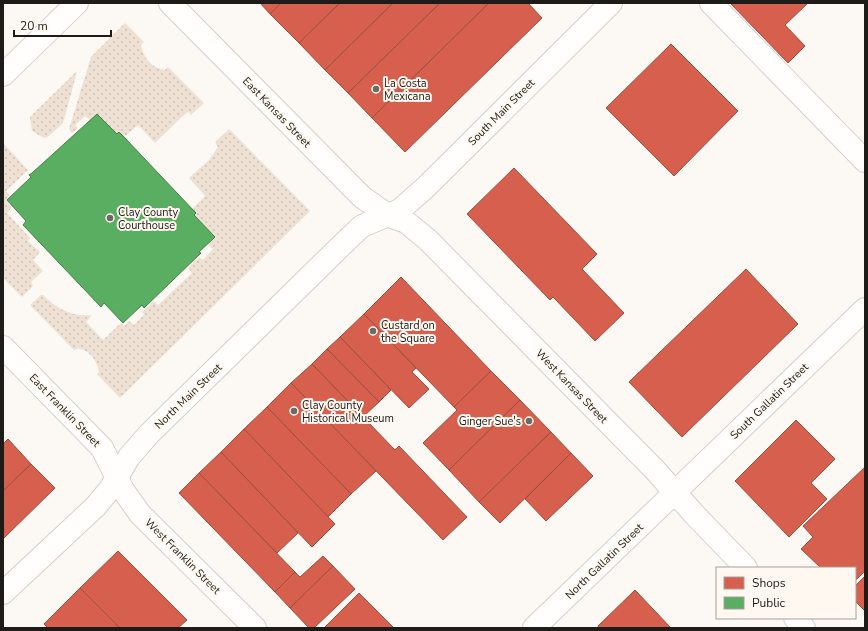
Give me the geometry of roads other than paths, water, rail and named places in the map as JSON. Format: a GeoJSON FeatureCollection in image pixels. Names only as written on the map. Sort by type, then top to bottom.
{"type":"FeatureCollection","features":[{"type":"Feature","properties":{"kind":"street"},"geometry":{"type":"LineString","coordinates":[[3,75],[78,3]]}},
{"type":"Feature","properties":{"kind":"street","name":"East Kansas Street"},"geometry":{"type":"LineString","coordinates":[[170,3],[346,182],[374,208],[389,216]]}},
{"type":"Feature","properties":{"kind":"street","name":"South Main Street"},"geometry":{"type":"LineString","coordinates":[[389,216],[400,210],[426,187],[611,3]]}},
{"type":"Feature","properties":{"kind":"street"},"geometry":{"type":"LineString","coordinates":[[711,3],[865,161]]}},
{"type":"Feature","properties":{"kind":"street","name":"North Main Street"},"geometry":{"type":"LineString","coordinates":[[3,593],[96,506],[116,480],[129,458],[149,434],[347,240],[362,226],[389,216]]}},
{"type":"Feature","properties":{"kind":"street","name":"West Kansas Street"},"geometry":{"type":"LineString","coordinates":[[389,216],[406,222],[428,240],[655,470],[674,493],[745,567]]}},
{"type":"Feature","properties":{"kind":"street","name":"South Gallatin Street"},"geometry":{"type":"LineString","coordinates":[[674,493],[865,309]]}},
{"type":"Feature","properties":{"kind":"street","name":"East Franklin Street"},"geometry":{"type":"LineString","coordinates":[[3,347],[98,444],[108,458],[116,480]]}},
{"type":"Feature","properties":{"kind":"street","name":"West Franklin Street"},"geometry":{"type":"LineString","coordinates":[[116,480],[140,514],[255,628]]}},
{"type":"Feature","properties":{"kind":"street","name":"North Gallatin Street"},"geometry":{"type":"LineString","coordinates":[[534,628],[674,493]]}},
{"type":"Feature","properties":{"kind":"street"},"geometry":{"type":"LineString","coordinates":[[796,619],[804,628]]}},
{"type":"Feature","properties":{"kind":"place","name":"La Costa Mexicana"},"geometry":{"type":"Point","coordinates":[376,89]}},
{"type":"Feature","properties":{"kind":"place","name":"Clay County Courthouse"},"geometry":{"type":"Point","coordinates":[110,218]}},
{"type":"Feature","properties":{"kind":"place","name":"Custard on the Square"},"geometry":{"type":"Point","coordinates":[373,331]}},
{"type":"Feature","properties":{"kind":"place","name":"Clay County Historical Museum"},"geometry":{"type":"Point","coordinates":[294,411]}},
{"type":"Feature","properties":{"kind":"place","name":"Ginger Sue's"},"geometry":{"type":"Point","coordinates":[529,421]}}]}
